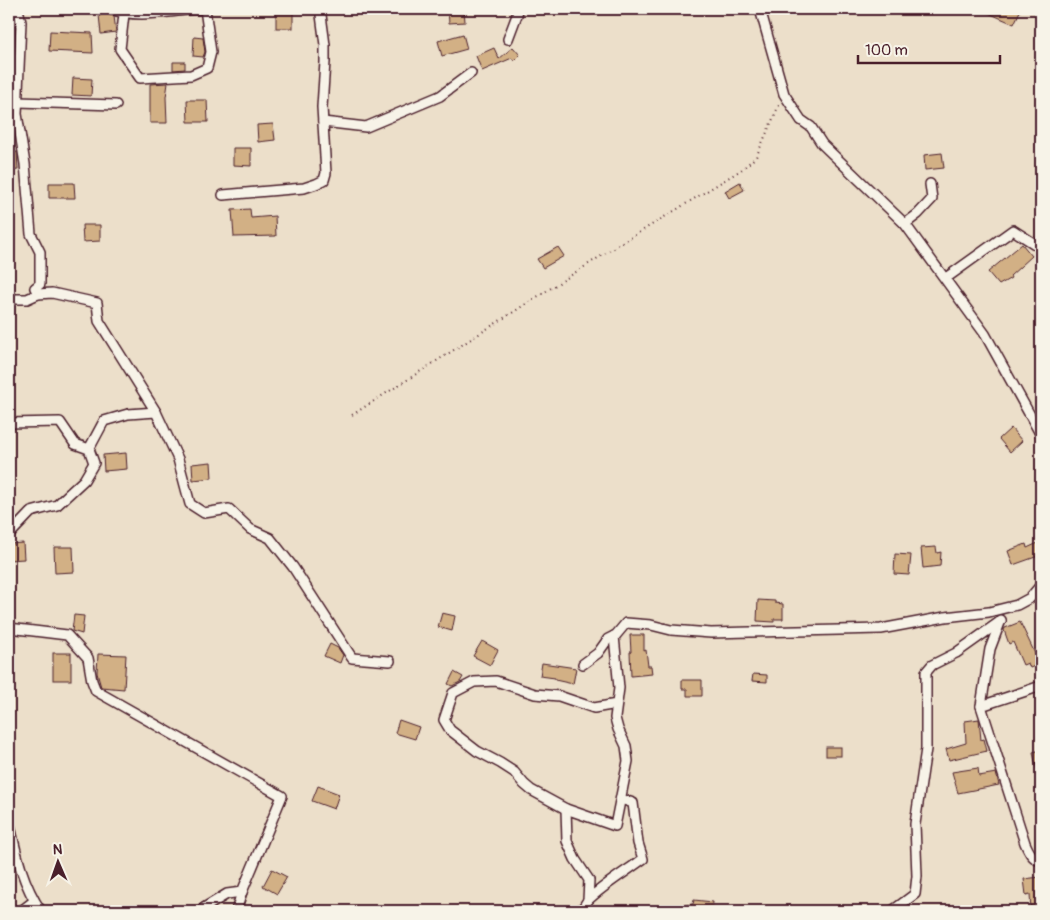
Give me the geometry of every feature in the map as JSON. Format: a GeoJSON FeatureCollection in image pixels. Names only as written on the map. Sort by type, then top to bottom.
{"type":"FeatureCollection","features":[{"type":"Feature","properties":{"kind":"street"},"geometry":{"type":"LineString","coordinates":[[18,9],[21,22],[17,114],[25,164],[31,234],[40,252],[40,284],[36,288],[38,294]]}},
{"type":"Feature","properties":{"kind":"street"},"geometry":{"type":"LineString","coordinates":[[111,9],[124,14],[168,13],[188,9],[205,9],[211,52],[207,68],[191,75],[140,78],[120,49],[124,14]]}},
{"type":"Feature","properties":{"kind":"street"},"geometry":{"type":"LineString","coordinates":[[223,195],[304,188],[324,180],[327,163],[322,107],[325,45],[322,9]]}},
{"type":"Feature","properties":{"kind":"street"},"geometry":{"type":"LineString","coordinates":[[508,39],[518,15],[518,9]]}},
{"type":"Feature","properties":{"kind":"street"},"geometry":{"type":"LineString","coordinates":[[760,9],[784,94],[802,120],[812,127],[822,144],[905,224],[946,278],[985,334],[1041,435]]}},
{"type":"Feature","properties":{"kind":"street"},"geometry":{"type":"LineString","coordinates":[[323,122],[366,127],[440,96],[471,74]]}},
{"type":"Feature","properties":{"kind":"street"},"geometry":{"type":"LineString","coordinates":[[18,102],[116,105]]}},
{"type":"Feature","properties":{"kind":"street"},"geometry":{"type":"LineString","coordinates":[[905,224],[932,199],[930,184]]}},
{"type":"Feature","properties":{"kind":"street"},"geometry":{"type":"LineString","coordinates":[[946,278],[1013,230],[1041,248]]}},
{"type":"Feature","properties":{"kind":"street"},"geometry":{"type":"LineString","coordinates":[[9,299],[27,299],[38,294],[52,293],[97,303],[99,320],[156,412],[178,460],[190,504],[204,513],[229,509],[250,530],[270,538],[293,567],[352,658],[390,661]]}},
{"type":"Feature","properties":{"kind":"street"},"geometry":{"type":"LineString","coordinates":[[9,535],[31,512],[57,505],[84,480],[94,463],[89,449],[104,421],[128,414],[156,412]]}},
{"type":"Feature","properties":{"kind":"street"},"geometry":{"type":"LineString","coordinates":[[9,422],[60,422],[75,444],[89,449]]}},
{"type":"Feature","properties":{"kind":"street"},"geometry":{"type":"LineString","coordinates":[[582,664],[598,653],[608,639],[614,636],[626,623],[651,625],[671,630],[711,633],[881,629],[945,616],[990,612],[1012,606],[1030,598],[1041,585]]}},
{"type":"Feature","properties":{"kind":"street"},"geometry":{"type":"LineString","coordinates":[[1012,606],[1001,621],[990,649],[981,706],[1025,843],[1030,854],[1041,861]]}},
{"type":"Feature","properties":{"kind":"street"},"geometry":{"type":"LineString","coordinates":[[892,911],[915,894],[917,876],[915,824],[926,749],[926,672],[932,665],[956,653],[1001,621]]}},
{"type":"Feature","properties":{"kind":"street"},"geometry":{"type":"LineString","coordinates":[[9,628],[67,635],[88,658],[92,681],[96,691],[282,796],[236,911]]}},
{"type":"Feature","properties":{"kind":"street"},"geometry":{"type":"LineString","coordinates":[[614,636],[619,688],[617,704],[615,718],[626,746],[628,761],[615,826],[566,809],[531,790],[514,772],[477,751],[450,730],[444,720],[453,692],[474,682],[496,681],[535,694],[558,696],[594,708],[617,704]]}},
{"type":"Feature","properties":{"kind":"street"},"geometry":{"type":"LineString","coordinates":[[981,706],[1041,686]]}},
{"type":"Feature","properties":{"kind":"street"},"geometry":{"type":"LineString","coordinates":[[581,911],[588,900],[601,888],[618,878],[642,859],[633,804],[621,799]]}},
{"type":"Feature","properties":{"kind":"street"},"geometry":{"type":"LineString","coordinates":[[566,809],[567,841],[575,859],[589,880],[588,900]]}},
{"type":"Feature","properties":{"kind":"street"},"geometry":{"type":"LineString","coordinates":[[9,821],[16,854],[30,894],[41,911]]}},
{"type":"Feature","properties":{"kind":"street"},"geometry":{"type":"LineString","coordinates":[[199,911],[227,894],[242,892]]}},
{"type":"Feature","properties":{"kind":"street"},"geometry":{"type":"LineString","coordinates":[[20,911],[34,901]]}},
{"type":"Feature","properties":{"kind":"path"},"geometry":{"type":"LineString","coordinates":[[352,415],[609,251],[741,170],[756,157],[784,94]]}},
{"type":"Feature","properties":{"kind":"building"},"geometry":{"type":"Polygon","coordinates":[[[448,9],[464,9],[465,22],[449,23],[448,9]]]}},
{"type":"Feature","properties":{"kind":"building"},"geometry":{"type":"Polygon","coordinates":[[[979,9],[1021,9],[1014,24],[979,9]]]}},
{"type":"Feature","properties":{"kind":"building"},"geometry":{"type":"Polygon","coordinates":[[[276,11],[293,11],[293,28],[276,28],[276,11]]]}},
{"type":"Feature","properties":{"kind":"building"},"geometry":{"type":"Polygon","coordinates":[[[107,14],[114,16],[116,32],[101,34],[99,15],[107,14]]]}},
{"type":"Feature","properties":{"kind":"building"},"geometry":{"type":"Polygon","coordinates":[[[50,31],[92,33],[93,53],[49,51],[50,31]]]}},
{"type":"Feature","properties":{"kind":"building"},"geometry":{"type":"Polygon","coordinates":[[[463,34],[467,49],[442,56],[438,41],[463,34]]]}},
{"type":"Feature","properties":{"kind":"building"},"geometry":{"type":"Polygon","coordinates":[[[194,37],[203,38],[205,52],[203,57],[193,56],[194,37]]]}},
{"type":"Feature","properties":{"kind":"building"},"geometry":{"type":"Polygon","coordinates":[[[513,47],[520,55],[514,61],[512,58],[482,71],[476,56],[494,48],[499,59],[513,47]]]}},
{"type":"Feature","properties":{"kind":"building"},"geometry":{"type":"Polygon","coordinates":[[[173,62],[185,62],[185,69],[173,70],[173,62]]]}},
{"type":"Feature","properties":{"kind":"building"},"geometry":{"type":"Polygon","coordinates":[[[73,78],[92,79],[91,96],[72,95],[73,78]]]}},
{"type":"Feature","properties":{"kind":"building"},"geometry":{"type":"Polygon","coordinates":[[[168,83],[166,97],[167,123],[150,123],[150,84],[168,83]]]}},
{"type":"Feature","properties":{"kind":"building"},"geometry":{"type":"Polygon","coordinates":[[[187,100],[207,100],[208,122],[188,122],[187,100]]]}},
{"type":"Feature","properties":{"kind":"building"},"geometry":{"type":"Polygon","coordinates":[[[273,124],[275,140],[258,142],[257,125],[273,124]]]}},
{"type":"Feature","properties":{"kind":"building"},"geometry":{"type":"Polygon","coordinates":[[[233,148],[251,148],[251,166],[233,165],[233,148]]]}},
{"type":"Feature","properties":{"kind":"building"},"geometry":{"type":"Polygon","coordinates":[[[9,152],[17,152],[18,170],[9,171],[9,152]]]}},
{"type":"Feature","properties":{"kind":"building"},"geometry":{"type":"Polygon","coordinates":[[[942,153],[944,168],[925,170],[924,155],[942,153]]]}},
{"type":"Feature","properties":{"kind":"building"},"geometry":{"type":"Polygon","coordinates":[[[740,182],[744,190],[729,198],[725,191],[740,182]]]}},
{"type":"Feature","properties":{"kind":"building"},"geometry":{"type":"Polygon","coordinates":[[[49,183],[74,183],[75,198],[49,198],[49,183]]]}},
{"type":"Feature","properties":{"kind":"building"},"geometry":{"type":"Polygon","coordinates":[[[250,209],[251,218],[275,216],[276,236],[234,237],[232,210],[250,209]]]}},
{"type":"Feature","properties":{"kind":"building"},"geometry":{"type":"Polygon","coordinates":[[[82,225],[100,225],[100,241],[83,242],[82,225]]]}},
{"type":"Feature","properties":{"kind":"building"},"geometry":{"type":"Polygon","coordinates":[[[1022,244],[1032,256],[1010,276],[1011,278],[999,285],[988,272],[1022,244]]]}},
{"type":"Feature","properties":{"kind":"building"},"geometry":{"type":"Polygon","coordinates":[[[558,247],[564,256],[543,268],[537,259],[558,247]]]}},
{"type":"Feature","properties":{"kind":"building"},"geometry":{"type":"Polygon","coordinates":[[[1011,428],[1022,441],[1010,452],[999,439],[1011,428]]]}},
{"type":"Feature","properties":{"kind":"building"},"geometry":{"type":"Polygon","coordinates":[[[126,453],[127,469],[104,471],[103,455],[126,453]]]}},
{"type":"Feature","properties":{"kind":"building"},"geometry":{"type":"Polygon","coordinates":[[[211,462],[212,478],[193,480],[192,464],[211,462]]]}},
{"type":"Feature","properties":{"kind":"building"},"geometry":{"type":"Polygon","coordinates":[[[23,543],[24,559],[9,560],[9,544],[23,543]]]}},
{"type":"Feature","properties":{"kind":"building"},"geometry":{"type":"Polygon","coordinates":[[[1038,543],[1041,555],[1013,565],[1008,551],[1026,544],[1027,548],[1038,543]]]}},
{"type":"Feature","properties":{"kind":"building"},"geometry":{"type":"Polygon","coordinates":[[[54,547],[73,547],[74,572],[55,573],[54,547]]]}},
{"type":"Feature","properties":{"kind":"building"},"geometry":{"type":"Polygon","coordinates":[[[936,547],[937,553],[941,552],[940,566],[923,568],[921,548],[936,547]]]}},
{"type":"Feature","properties":{"kind":"building"},"geometry":{"type":"Polygon","coordinates":[[[895,554],[911,555],[909,575],[894,574],[895,554]]]}},
{"type":"Feature","properties":{"kind":"building"},"geometry":{"type":"Polygon","coordinates":[[[758,600],[775,601],[775,603],[783,604],[783,619],[774,619],[774,622],[757,621],[758,600]]]}},
{"type":"Feature","properties":{"kind":"building"},"geometry":{"type":"Polygon","coordinates":[[[442,613],[455,616],[452,631],[438,627],[442,613]]]}},
{"type":"Feature","properties":{"kind":"building"},"geometry":{"type":"Polygon","coordinates":[[[74,615],[84,616],[82,634],[72,631],[74,615]]]}},
{"type":"Feature","properties":{"kind":"building"},"geometry":{"type":"Polygon","coordinates":[[[1020,622],[1040,664],[1030,668],[1028,663],[1023,665],[1013,642],[1009,644],[1004,630],[1020,622]]]}},
{"type":"Feature","properties":{"kind":"building"},"geometry":{"type":"Polygon","coordinates":[[[630,635],[644,635],[644,651],[646,650],[648,666],[651,666],[652,674],[631,676],[630,635]]]}},
{"type":"Feature","properties":{"kind":"building"},"geometry":{"type":"Polygon","coordinates":[[[482,641],[498,650],[490,665],[473,656],[482,641]]]}},
{"type":"Feature","properties":{"kind":"building"},"geometry":{"type":"Polygon","coordinates":[[[330,644],[338,648],[343,655],[340,663],[324,656],[330,644]]]}},
{"type":"Feature","properties":{"kind":"building"},"geometry":{"type":"Polygon","coordinates":[[[53,653],[71,653],[71,680],[53,680],[53,653]]]}},
{"type":"Feature","properties":{"kind":"building"},"geometry":{"type":"Polygon","coordinates":[[[98,654],[126,655],[124,689],[101,687],[97,673],[98,654]]]}},
{"type":"Feature","properties":{"kind":"building"},"geometry":{"type":"Polygon","coordinates":[[[542,663],[576,668],[573,684],[555,680],[555,678],[540,676],[542,663]]]}},
{"type":"Feature","properties":{"kind":"building"},"geometry":{"type":"Polygon","coordinates":[[[454,672],[463,677],[460,682],[452,686],[448,684],[454,672]]]}},
{"type":"Feature","properties":{"kind":"building"},"geometry":{"type":"Polygon","coordinates":[[[753,674],[767,675],[767,682],[752,681],[753,674]]]}},
{"type":"Feature","properties":{"kind":"building"},"geometry":{"type":"Polygon","coordinates":[[[682,680],[702,680],[702,696],[687,696],[687,689],[682,689],[682,680]]]}},
{"type":"Feature","properties":{"kind":"building"},"geometry":{"type":"Polygon","coordinates":[[[979,719],[981,740],[984,739],[987,751],[949,760],[946,749],[966,743],[965,721],[979,719]]]}},
{"type":"Feature","properties":{"kind":"building"},"geometry":{"type":"Polygon","coordinates":[[[399,720],[419,727],[415,739],[395,733],[399,720]]]}},
{"type":"Feature","properties":{"kind":"building"},"geometry":{"type":"Polygon","coordinates":[[[826,747],[841,747],[841,756],[826,756],[826,747]]]}},
{"type":"Feature","properties":{"kind":"building"},"geometry":{"type":"Polygon","coordinates":[[[1041,750],[1041,776],[1038,777],[1033,752],[1041,750]]]}},
{"type":"Feature","properties":{"kind":"building"},"geometry":{"type":"Polygon","coordinates":[[[978,768],[979,776],[996,773],[999,785],[958,793],[952,772],[978,768]]]}},
{"type":"Feature","properties":{"kind":"building"},"geometry":{"type":"Polygon","coordinates":[[[318,786],[339,794],[334,809],[312,801],[318,786]]]}},
{"type":"Feature","properties":{"kind":"building"},"geometry":{"type":"Polygon","coordinates":[[[272,869],[287,877],[277,894],[263,886],[272,869]]]}},
{"type":"Feature","properties":{"kind":"building"},"geometry":{"type":"Polygon","coordinates":[[[1040,877],[1041,911],[1031,911],[1030,894],[1026,895],[1024,879],[1040,877]]]}},
{"type":"Feature","properties":{"kind":"building"},"geometry":{"type":"Polygon","coordinates":[[[694,900],[713,902],[712,911],[679,911],[678,906],[693,904],[694,900]]]}}]}
